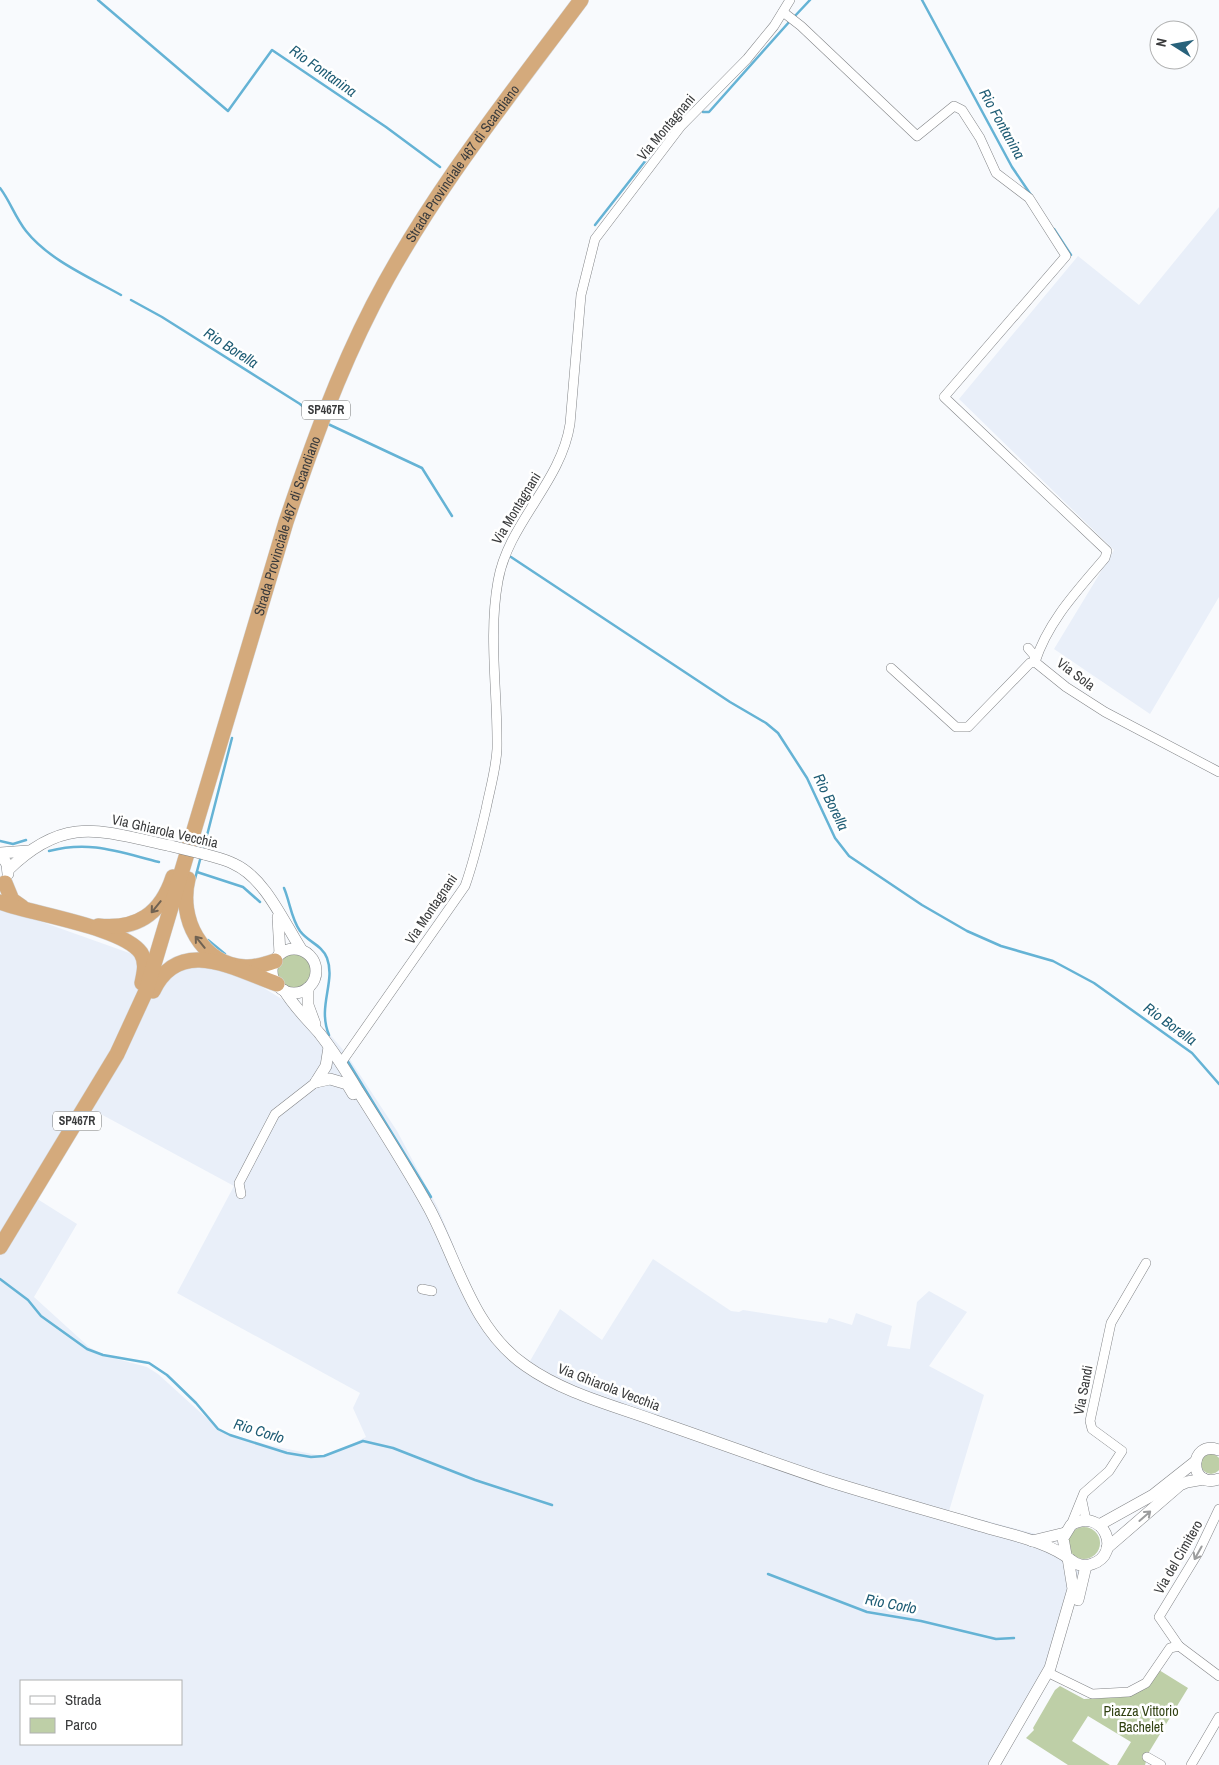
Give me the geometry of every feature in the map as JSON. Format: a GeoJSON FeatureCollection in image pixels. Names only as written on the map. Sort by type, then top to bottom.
{"type":"FeatureCollection","features":[{"type":"Feature","properties":{"kind":"highway","name":"Strada Provinciale 467 di Scandiano"},"geometry":{"type":"LineString","coordinates":[[0,1247],[133,1022],[146,991],[289,515],[312,446],[348,356],[374,304],[418,226],[581,0]]}},
{"type":"Feature","properties":{"kind":"highway"},"geometry":{"type":"LineString","coordinates":[[0,902],[82,924],[113,928],[129,926],[140,921],[153,911],[169,887],[186,833],[214,765]]}},
{"type":"Feature","properties":{"kind":"highway"},"geometry":{"type":"LineString","coordinates":[[214,765],[186,888],[185,912],[192,931],[199,942],[217,957],[243,968],[254,967],[277,957]]}},
{"type":"Feature","properties":{"kind":"highway"},"geometry":{"type":"LineString","coordinates":[[4,881],[12,900],[25,909]]}},
{"type":"Feature","properties":{"kind":"highway"},"geometry":{"type":"LineString","coordinates":[[82,924],[134,946],[142,955],[145,968],[133,1006],[104,1070]]}},
{"type":"Feature","properties":{"kind":"highway"},"geometry":{"type":"LineString","coordinates":[[104,1070],[114,1064],[136,1027],[161,975],[172,965],[184,960],[212,961],[281,987]]}},
{"type":"Feature","properties":{"kind":"highway","name":"Strada Provinciale 467 di Scandiano"},"geometry":{"type":"LineString","coordinates":[[0,1233],[104,1070]]}},
{"type":"Feature","properties":{"kind":"street","name":"Via Montagnani"},"geometry":{"type":"LineString","coordinates":[[341,1063],[465,886],[472,866],[496,760],[494,611],[503,556],[556,469],[566,444],[570,424],[581,295],[595,239],[681,126],[789,17],[790,0]]}},
{"type":"Feature","properties":{"kind":"street"},"geometry":{"type":"LineString","coordinates":[[789,17],[917,136],[954,106],[962,110],[980,138],[996,173],[1029,198],[1066,256],[944,397],[1107,551],[1105,558],[1066,603],[1053,623],[1035,662]]}},
{"type":"Feature","properties":{"kind":"street"},"geometry":{"type":"LineString","coordinates":[[1028,648],[1034,655],[1035,662]]}},
{"type":"Feature","properties":{"kind":"street","name":"Via Sola"},"geometry":{"type":"LineString","coordinates":[[891,668],[956,727],[962,728],[968,726],[1030,663],[1035,662],[1066,687],[1105,712],[1219,772]]}},
{"type":"Feature","properties":{"kind":"street","name":"Via Ghiarola Vecchia"},"geometry":{"type":"LineString","coordinates":[[4,881],[28,851],[48,840],[75,832],[86,831],[113,833],[204,854],[234,863],[256,878],[267,892],[276,911],[301,949],[311,956],[316,966],[315,978],[308,988],[308,1005],[319,1033]]}},
{"type":"Feature","properties":{"kind":"street","name":"Via Ghiarola Vecchia"},"geometry":{"type":"LineString","coordinates":[[0,854],[28,851]]}},
{"type":"Feature","properties":{"kind":"street","name":"Via Ghiarola Vecchia"},"geometry":{"type":"LineString","coordinates":[[0,854],[4,858],[4,881]]}},
{"type":"Feature","properties":{"kind":"street","name":"Via Ghiarola Vecchia"},"geometry":{"type":"LineString","coordinates":[[276,911],[280,930],[277,957],[272,973],[341,1063],[363,1098],[430,1209],[474,1305],[504,1348],[524,1365],[573,1392],[829,1481],[1032,1541],[1067,1556]]}},
{"type":"Feature","properties":{"kind":"street"},"geometry":{"type":"LineString","coordinates":[[277,957],[288,949],[301,949]]}},
{"type":"Feature","properties":{"kind":"street"},"geometry":{"type":"LineString","coordinates":[[281,987],[297,993],[308,988]]}},
{"type":"Feature","properties":{"kind":"street"},"geometry":{"type":"LineString","coordinates":[[241,1194],[239,1183],[275,1114],[316,1082],[326,1066],[329,1047]]}},
{"type":"Feature","properties":{"kind":"street"},"geometry":{"type":"LineString","coordinates":[[326,1066],[341,1063]]}},
{"type":"Feature","properties":{"kind":"street"},"geometry":{"type":"LineString","coordinates":[[330,1080],[341,1063]]}},
{"type":"Feature","properties":{"kind":"street"},"geometry":{"type":"LineString","coordinates":[[316,1082],[330,1080],[346,1084],[356,1099],[363,1098]]}},
{"type":"Feature","properties":{"kind":"street","name":"Via Sandi"},"geometry":{"type":"LineString","coordinates":[[1068,1529],[1087,1489],[1109,1471],[1122,1451],[1092,1429],[1090,1421],[1111,1322],[1146,1263]]}},
{"type":"Feature","properties":{"kind":"street"},"geometry":{"type":"LineString","coordinates":[[422,1290],[432,1291]]}},
{"type":"Feature","properties":{"kind":"street"},"geometry":{"type":"LineString","coordinates":[[1216,1447],[1200,1452],[1196,1462],[1197,1472],[1211,1479],[1219,1488]]}},
{"type":"Feature","properties":{"kind":"street"},"geometry":{"type":"LineString","coordinates":[[1100,1525],[1153,1496],[1196,1462]]}},
{"type":"Feature","properties":{"kind":"street"},"geometry":{"type":"LineString","coordinates":[[1067,1556],[1076,1564],[1086,1566],[1100,1560],[1108,1548],[1180,1485],[1187,1482],[1211,1479]]}},
{"type":"Feature","properties":{"kind":"street"},"geometry":{"type":"LineString","coordinates":[[1082,1500],[1086,1520]]}},
{"type":"Feature","properties":{"kind":"street","name":"Via del Cimitero"},"geometry":{"type":"LineString","coordinates":[[1179,1646],[1158,1618],[1198,1553],[1219,1509]]}},
{"type":"Feature","properties":{"kind":"street"},"geometry":{"type":"LineString","coordinates":[[1032,1541],[1068,1529],[1086,1520],[1100,1525],[1107,1535],[1108,1548]]}},
{"type":"Feature","properties":{"kind":"street"},"geometry":{"type":"LineString","coordinates":[[994,1765],[1050,1668],[1073,1589],[1067,1556],[1062,1545],[1068,1529]]}},
{"type":"Feature","properties":{"kind":"street"},"geometry":{"type":"LineString","coordinates":[[1002,1765],[1053,1675],[1076,1610],[1086,1566]]}},
{"type":"Feature","properties":{"kind":"street"},"geometry":{"type":"LineString","coordinates":[[1053,1675],[1092,1694],[1129,1692],[1146,1683],[1170,1648],[1179,1646],[1219,1676]]}},
{"type":"Feature","properties":{"kind":"street"},"geometry":{"type":"LineString","coordinates":[[1191,1765],[1219,1718]]}},
{"type":"Feature","properties":{"kind":"street"},"geometry":{"type":"LineString","coordinates":[[1147,1757],[1161,1765]]}},
{"type":"Feature","properties":{"kind":"shaded area"},"geometry":{"type":"Polygon","coordinates":[[[1219,207],[1219,597],[1150,714],[1054,649],[1114,550],[959,399],[1078,256],[1139,305],[1219,207]]]}},
{"type":"Feature","properties":{"kind":"shaded area"},"geometry":{"type":"Polygon","coordinates":[[[0,907],[135,955],[153,974],[183,968],[216,968],[246,977],[285,1001],[310,1028],[326,1030],[345,1052],[397,1131],[438,1208],[467,1278],[490,1323],[511,1348],[530,1361],[560,1309],[602,1340],[653,1259],[731,1311],[739,1312],[743,1310],[827,1323],[829,1318],[852,1325],[856,1313],[892,1326],[887,1346],[910,1349],[917,1302],[929,1291],[967,1312],[929,1366],[984,1395],[949,1511],[1040,1535],[1083,1571],[1066,1627],[1000,1765],[0,1765],[0,907]],[[84,1105],[31,1195],[77,1224],[34,1297],[89,1347],[106,1356],[147,1367],[158,1374],[222,1432],[268,1445],[322,1456],[334,1453],[366,1437],[353,1408],[360,1393],[177,1293],[234,1186],[84,1105]]]}},
{"type":"Feature","properties":{"kind":"green space"},"geometry":{"type":"Polygon","coordinates":[[[294,954],[306,959],[311,971],[306,983],[294,988],[282,983],[277,971],[282,959],[294,954]]]}},
{"type":"Feature","properties":{"kind":"green space"},"geometry":{"type":"Polygon","coordinates":[[[1211,1454],[1218,1457],[1220,1468],[1218,1471],[1211,1474],[1204,1471],[1201,1464],[1204,1457],[1211,1454]]]}},
{"type":"Feature","properties":{"kind":"green space"},"geometry":{"type":"Polygon","coordinates":[[[1084,1527],[1096,1531],[1100,1543],[1096,1555],[1084,1559],[1072,1555],[1068,1543],[1072,1531],[1084,1527]]]}},
{"type":"Feature","properties":{"kind":"green space","name":"Piazza Vittorio Bachelet"},"geometry":{"type":"Polygon","coordinates":[[[1159,1670],[1188,1688],[1149,1752],[1145,1765],[1117,1765],[1131,1742],[1088,1716],[1072,1741],[1110,1765],[1068,1765],[1026,1738],[1034,1730],[1033,1728],[1055,1690],[1060,1686],[1084,1699],[1123,1697],[1145,1689],[1159,1670]]]}},
{"type":"Feature","properties":{"kind":"waterway","name":"Rio Fontanina"},"geometry":{"type":"LineString","coordinates":[[98,0],[228,111],[272,50],[386,127],[440,167]]}},
{"type":"Feature","properties":{"kind":"waterway","name":"Rio Fontanina"},"geometry":{"type":"LineString","coordinates":[[794,17],[810,0]]}},
{"type":"Feature","properties":{"kind":"waterway","name":"Rio Fontanina"},"geometry":{"type":"LineString","coordinates":[[922,0],[1012,167],[1031,195]]}},
{"type":"Feature","properties":{"kind":"waterway","name":"Rio Fontanina"},"geometry":{"type":"LineString","coordinates":[[703,112],[709,112],[790,21]]}},
{"type":"Feature","properties":{"kind":"waterway","name":"Rio Fontanina"},"geometry":{"type":"LineString","coordinates":[[595,225],[683,113],[686,113]]}},
{"type":"Feature","properties":{"kind":"waterway","name":"Rio Borella"},"geometry":{"type":"LineString","coordinates":[[0,188],[22,226],[46,251],[70,267],[121,295]]}},
{"type":"Feature","properties":{"kind":"waterway","name":"Rio Fontanina"},"geometry":{"type":"LineString","coordinates":[[1054,229],[1071,255]]}},
{"type":"Feature","properties":{"kind":"waterway","name":"Rio Borella"},"geometry":{"type":"LineString","coordinates":[[131,300],[162,317],[300,404],[316,417]]}},
{"type":"Feature","properties":{"kind":"waterway","name":"Rio Borella"},"geometry":{"type":"LineString","coordinates":[[328,424],[422,468],[452,516]]}},
{"type":"Feature","properties":{"kind":"waterway","name":"Rio Borella"},"geometry":{"type":"LineString","coordinates":[[511,557],[730,702],[766,723],[778,733],[807,778],[835,838],[849,856],[922,905],[967,931],[1001,946],[1053,961],[1094,983],[1192,1053],[1219,1084]]}},
{"type":"Feature","properties":{"kind":"waterway"},"geometry":{"type":"LineString","coordinates":[[203,851],[232,738]]}},
{"type":"Feature","properties":{"kind":"waterway"},"geometry":{"type":"LineString","coordinates":[[0,841],[13,844],[26,840]]}},
{"type":"Feature","properties":{"kind":"waterway"},"geometry":{"type":"LineString","coordinates":[[49,851],[64,848],[91,847],[117,851],[159,862]]}},
{"type":"Feature","properties":{"kind":"waterway"},"geometry":{"type":"LineString","coordinates":[[195,879],[201,856]]}},
{"type":"Feature","properties":{"kind":"waterway"},"geometry":{"type":"LineString","coordinates":[[197,872],[243,887],[260,902]]}},
{"type":"Feature","properties":{"kind":"waterway"},"geometry":{"type":"LineString","coordinates":[[284,888],[300,931],[322,950],[327,958],[329,976],[325,1014],[329,1035]]}},
{"type":"Feature","properties":{"kind":"waterway"},"geometry":{"type":"LineString","coordinates":[[208,940],[225,954]]}},
{"type":"Feature","properties":{"kind":"waterway"},"geometry":{"type":"LineString","coordinates":[[347,1060],[431,1197]]}},
{"type":"Feature","properties":{"kind":"waterway","name":"Rio Corlo"},"geometry":{"type":"LineString","coordinates":[[0,1279],[28,1300],[41,1316],[87,1349],[103,1355],[149,1363],[167,1375],[196,1403],[218,1429],[230,1435],[287,1453],[311,1457],[324,1456],[363,1441],[393,1448],[475,1480],[552,1505]]}},
{"type":"Feature","properties":{"kind":"waterway","name":"Rio Corlo"},"geometry":{"type":"LineString","coordinates":[[768,1574],[867,1612],[921,1621],[996,1639],[1014,1638]]}}]}
